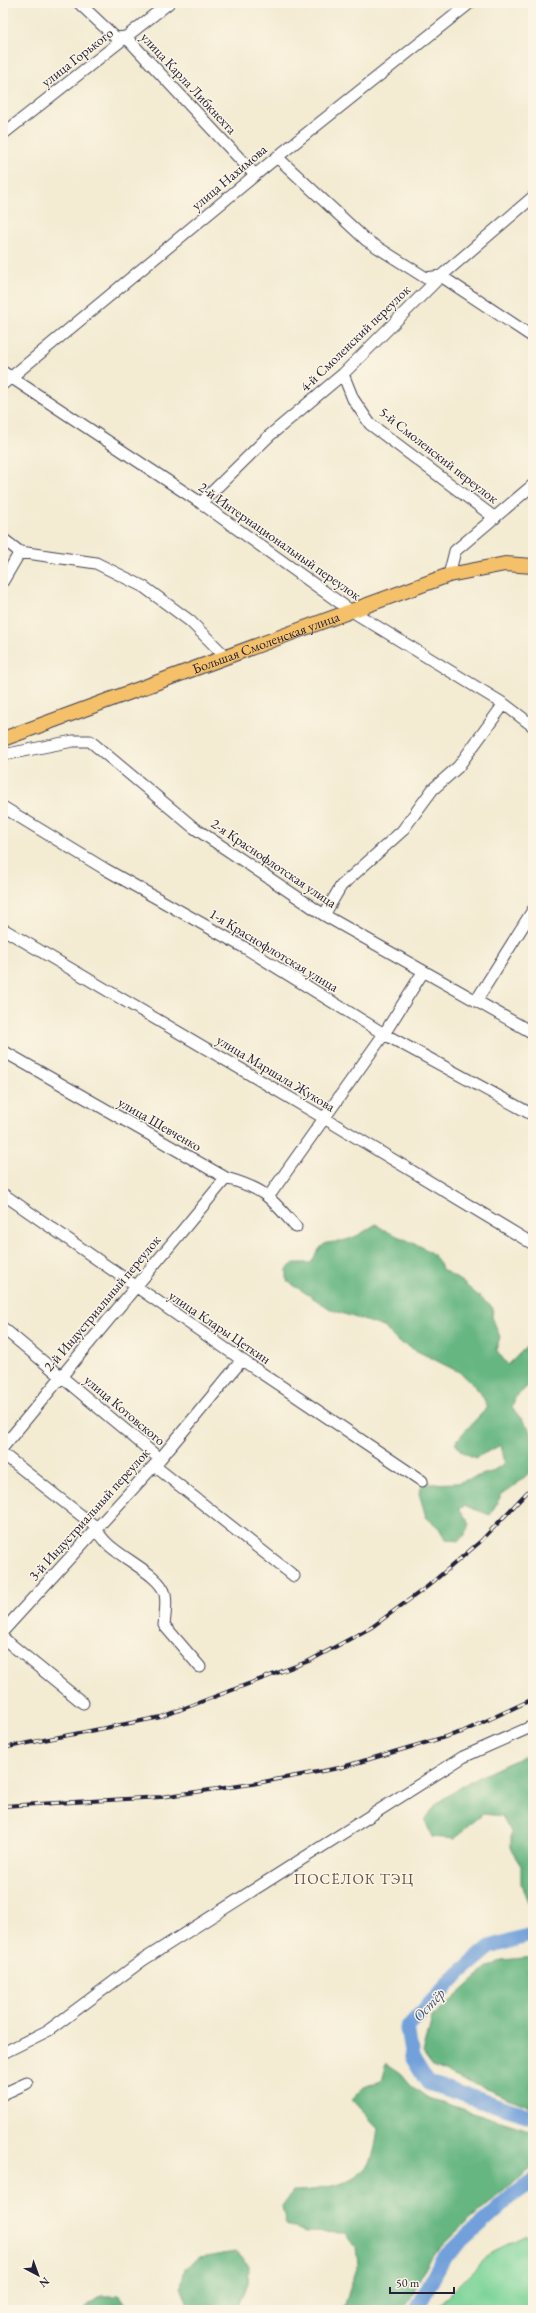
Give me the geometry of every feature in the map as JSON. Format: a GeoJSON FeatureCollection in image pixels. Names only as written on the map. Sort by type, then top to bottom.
{"type":"FeatureCollection","features":[{"type":"Feature","properties":{"kind":"main road","name":"Большая Смоленская улица"},"geometry":{"type":"LineString","coordinates":[[3,739],[350,610],[449,575],[505,564],[533,566]]}},
{"type":"Feature","properties":{"kind":"street","name":"улица Карла Либкнехта"},"geometry":{"type":"LineString","coordinates":[[79,3],[116,38],[126,37],[255,175]]}},
{"type":"Feature","properties":{"kind":"street","name":"улица Горького"},"geometry":{"type":"LineString","coordinates":[[3,134],[170,3]]}},
{"type":"Feature","properties":{"kind":"street","name":"улица Нахимова"},"geometry":{"type":"LineString","coordinates":[[6,378],[277,157],[470,3]]}},
{"type":"Feature","properties":{"kind":"street"},"geometry":{"type":"LineString","coordinates":[[277,157],[366,240],[426,278],[441,276],[533,337]]}},
{"type":"Feature","properties":{"kind":"street","name":"4-й Смоленский переулок"},"geometry":{"type":"LineString","coordinates":[[201,503],[269,436],[343,374],[441,276],[533,197]]}},
{"type":"Feature","properties":{"kind":"street","name":"5-й Смоленский переулок"},"geometry":{"type":"LineString","coordinates":[[343,374],[353,399],[370,424],[495,518]]}},
{"type":"Feature","properties":{"kind":"street","name":"2-й Интернациональный переулок"},"geometry":{"type":"LineString","coordinates":[[6,378],[201,503],[350,610],[504,704],[533,726]]}},
{"type":"Feature","properties":{"kind":"street"},"geometry":{"type":"LineString","coordinates":[[449,575],[455,551],[533,485]]}},
{"type":"Feature","properties":{"kind":"street"},"geometry":{"type":"LineString","coordinates":[[3,539],[20,552],[96,563],[138,584],[190,621],[226,657]]}},
{"type":"Feature","properties":{"kind":"street"},"geometry":{"type":"LineString","coordinates":[[3,581],[20,552]]}},
{"type":"Feature","properties":{"kind":"street"},"geometry":{"type":"LineString","coordinates":[[324,915],[341,886],[402,831],[433,788],[458,767],[504,704]]}},
{"type":"Feature","properties":{"kind":"street","name":"2-я Краснофлотская улица"},"geometry":{"type":"LineString","coordinates":[[3,755],[74,742],[90,741],[193,827],[324,915],[533,1033]]}},
{"type":"Feature","properties":{"kind":"street","name":"1-я Краснофлотская улица"},"geometry":{"type":"LineString","coordinates":[[3,807],[105,869],[247,949],[384,1034],[533,1115]]}},
{"type":"Feature","properties":{"kind":"street"},"geometry":{"type":"LineString","coordinates":[[476,1000],[533,910]]}},
{"type":"Feature","properties":{"kind":"street","name":"улица Маршала Жукова"},"geometry":{"type":"LineString","coordinates":[[3,930],[324,1118],[533,1244]]}},
{"type":"Feature","properties":{"kind":"street"},"geometry":{"type":"LineString","coordinates":[[269,1196],[384,1034],[423,972]]}},
{"type":"Feature","properties":{"kind":"street","name":"улица Шевченко"},"geometry":{"type":"LineString","coordinates":[[3,1051],[226,1178],[250,1185],[269,1196],[296,1227]]}},
{"type":"Feature","properties":{"kind":"street","name":"2-й Индустриальный переулок"},"geometry":{"type":"LineString","coordinates":[[3,1448],[61,1375],[226,1178]]}},
{"type":"Feature","properties":{"kind":"street","name":"улица Клары Цеткин"},"geometry":{"type":"LineString","coordinates":[[3,1194],[135,1287],[422,1481]]}},
{"type":"Feature","properties":{"kind":"street","name":"улица Котовского"},"geometry":{"type":"LineString","coordinates":[[3,1328],[160,1459],[156,1467],[294,1576]]}},
{"type":"Feature","properties":{"kind":"street","name":"3-й Индустриальный переулок"},"geometry":{"type":"LineString","coordinates":[[3,1631],[96,1527],[160,1459],[242,1360]]}},
{"type":"Feature","properties":{"kind":"street"},"geometry":{"type":"LineString","coordinates":[[3,1454],[96,1527],[97,1532],[118,1552],[153,1578],[165,1593],[164,1625],[200,1667]]}},
{"type":"Feature","properties":{"kind":"street"},"geometry":{"type":"LineString","coordinates":[[3,1638],[83,1703]]}},
{"type":"Feature","properties":{"kind":"street"},"geometry":{"type":"LineString","coordinates":[[3,2053],[49,2030],[143,1960],[463,1757],[533,1726]]}},
{"type":"Feature","properties":{"kind":"street"},"geometry":{"type":"LineString","coordinates":[[3,2094],[27,2082]]}},
{"type":"Feature","properties":{"kind":"green space"},"geometry":{"type":"Polygon","coordinates":[[[376,1224],[431,1253],[438,1260],[442,1269],[462,1282],[493,1308],[492,1317],[500,1337],[496,1350],[508,1365],[533,1340],[533,1381],[515,1398],[512,1408],[530,1429],[533,1439],[533,1469],[516,1485],[502,1494],[490,1515],[466,1506],[459,1508],[470,1524],[466,1534],[458,1541],[445,1539],[439,1528],[426,1517],[419,1493],[423,1484],[457,1483],[491,1472],[505,1463],[501,1445],[475,1458],[461,1451],[455,1443],[488,1407],[480,1392],[461,1373],[397,1341],[384,1327],[332,1310],[287,1281],[287,1269],[294,1263],[311,1263],[320,1248],[327,1243],[352,1238],[376,1224]]]}},
{"type":"Feature","properties":{"kind":"green space"},"geometry":{"type":"Polygon","coordinates":[[[533,1752],[533,1903],[528,1902],[521,1885],[521,1866],[511,1850],[511,1832],[502,1816],[483,1814],[468,1825],[455,1839],[432,1837],[425,1820],[437,1803],[470,1781],[533,1752]]]}},
{"type":"Feature","properties":{"kind":"green space"},"geometry":{"type":"Polygon","coordinates":[[[533,1957],[533,2108],[434,2068],[423,2053],[432,2018],[486,1969],[502,1960],[533,1957]]]}},
{"type":"Feature","properties":{"kind":"green space"},"geometry":{"type":"Polygon","coordinates":[[[386,2063],[401,2073],[413,2087],[428,2098],[532,2131],[533,2167],[455,2233],[432,2257],[410,2299],[402,2310],[343,2310],[358,2265],[356,2247],[345,2233],[306,2232],[286,2225],[282,2206],[293,2191],[312,2190],[342,2183],[351,2179],[369,2163],[375,2149],[378,2128],[352,2100],[365,2087],[381,2081],[386,2063]]]}},
{"type":"Feature","properties":{"kind":"green space"},"geometry":{"type":"Polygon","coordinates":[[[526,2235],[533,2242],[533,2310],[434,2310],[492,2252],[526,2235]]]}},
{"type":"Feature","properties":{"kind":"green space"},"geometry":{"type":"Polygon","coordinates":[[[235,2252],[249,2265],[248,2284],[240,2302],[241,2310],[190,2310],[181,2287],[185,2268],[199,2258],[235,2252]]]}},
{"type":"Feature","properties":{"kind":"green space"},"geometry":{"type":"Polygon","coordinates":[[[101,2296],[119,2296],[128,2310],[85,2310],[86,2306],[101,2296]]]}},
{"type":"Feature","properties":{"kind":"waterway","name":"Остёр"},"geometry":{"type":"LineString","coordinates":[[533,1934],[490,1947],[456,1976],[407,2028],[412,2057],[428,2083],[533,2117]]}},
{"type":"Feature","properties":{"kind":"waterway","name":"Остёр"},"geometry":{"type":"LineString","coordinates":[[416,2310],[445,2256],[512,2196],[533,2181]]}},
{"type":"Feature","properties":{"kind":"railway"},"geometry":{"type":"LineString","coordinates":[[3,1748],[161,1717],[309,1661],[372,1627],[428,1586],[481,1541],[533,1486]]}},
{"type":"Feature","properties":{"kind":"railway"},"geometry":{"type":"LineString","coordinates":[[3,1806],[161,1797],[252,1784],[339,1768],[462,1732],[533,1699]]}},
{"type":"Feature","properties":{"kind":"district","name":"ПОСЁЛОК ТЭЦ"},"geometry":{"type":"Point","coordinates":[354,1879]}}]}
